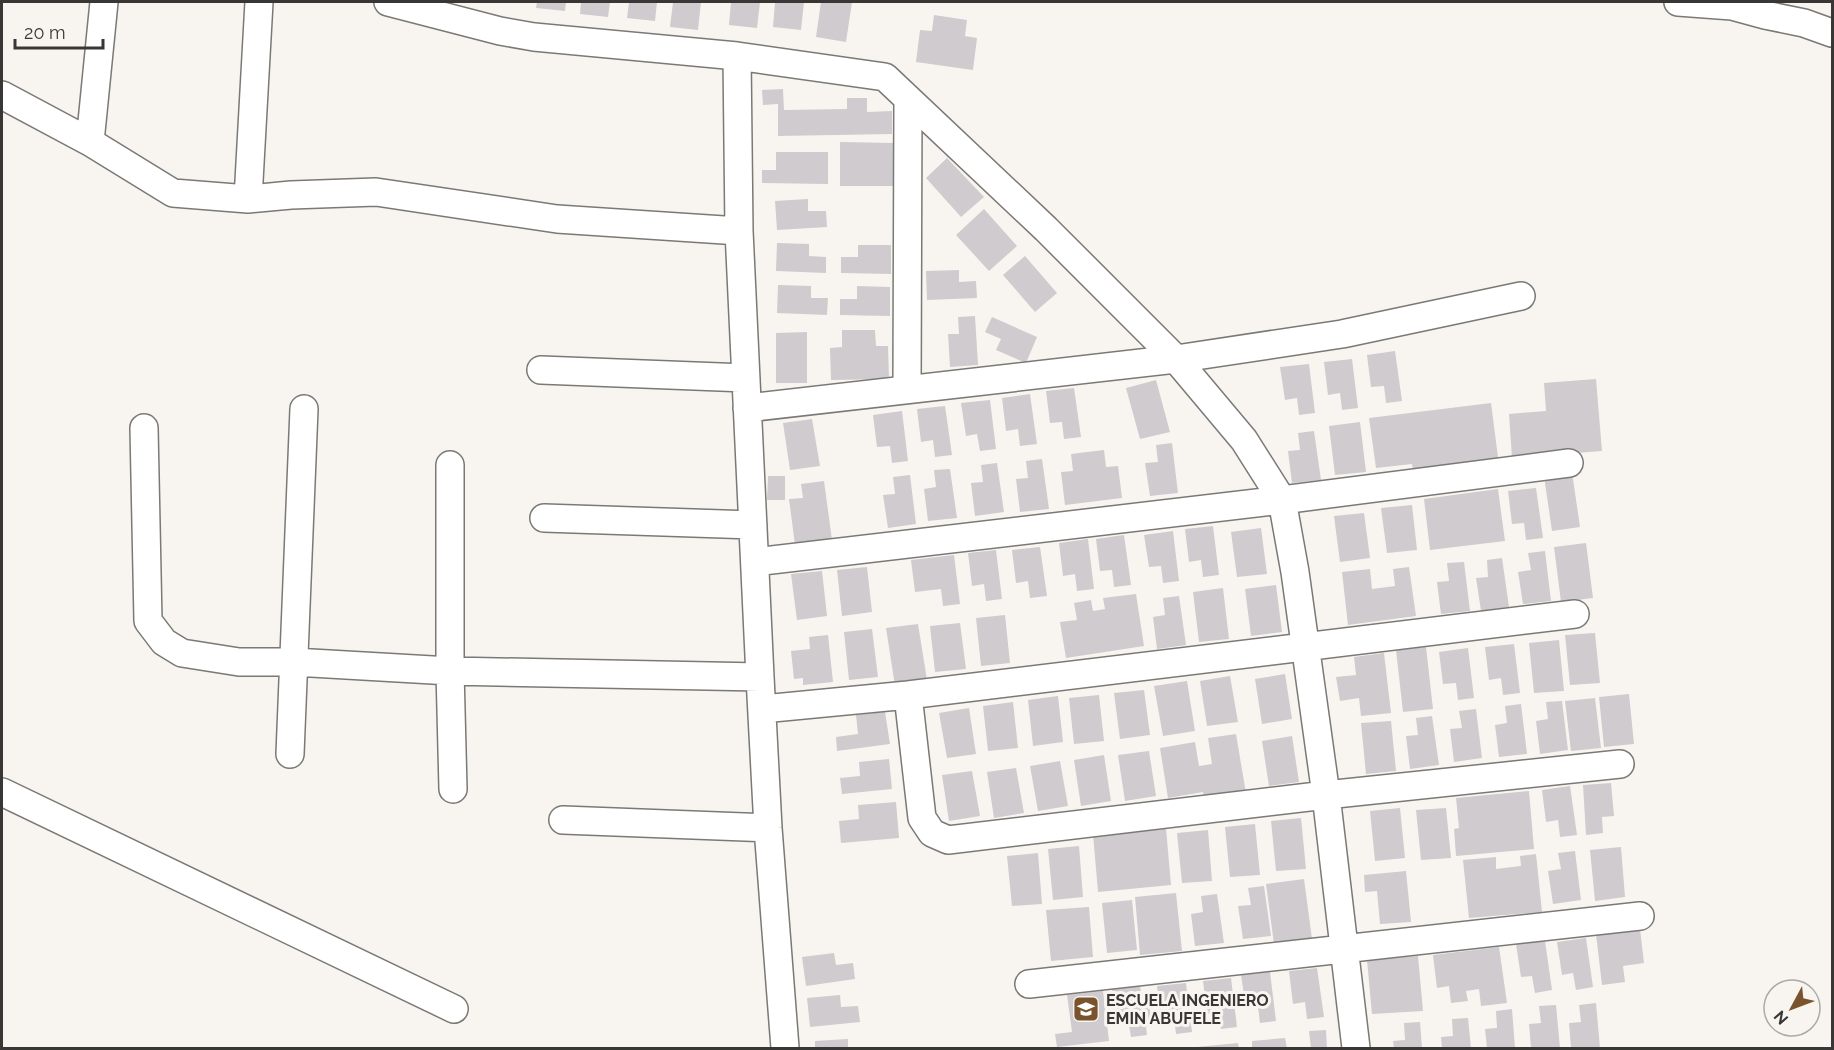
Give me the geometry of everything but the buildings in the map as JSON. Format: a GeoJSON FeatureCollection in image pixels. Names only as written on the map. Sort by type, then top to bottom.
{"type":"FeatureCollection","features":[{"type":"Feature","properties":{"kind":"street"},"geometry":{"type":"LineString","coordinates":[[90,142],[104,2]]}},
{"type":"Feature","properties":{"kind":"street"},"geometry":{"type":"LineString","coordinates":[[248,199],[259,2]]}},
{"type":"Feature","properties":{"kind":"street"},"geometry":{"type":"LineString","coordinates":[[388,2],[500,31],[534,37],[737,56],[885,77],[1046,229],[1176,359],[1244,440],[1282,500],[1295,572],[1326,795],[1356,1048]]}},
{"type":"Feature","properties":{"kind":"street"},"geometry":{"type":"LineString","coordinates":[[1678,2],[1732,6],[1804,23],[1833,33]]}},
{"type":"Feature","properties":{"kind":"street"},"geometry":{"type":"LineString","coordinates":[[737,56],[739,231],[747,408],[768,828],[785,1048]]}},
{"type":"Feature","properties":{"kind":"street"},"geometry":{"type":"LineString","coordinates":[[2,95],[90,142],[173,193],[248,199],[376,192],[557,219],[739,231]]}},
{"type":"Feature","properties":{"kind":"street"},"geometry":{"type":"LineString","coordinates":[[907,389],[908,100]]}},
{"type":"Feature","properties":{"kind":"street"},"geometry":{"type":"LineString","coordinates":[[747,408],[1176,359],[1342,334],[1521,296]]}},
{"type":"Feature","properties":{"kind":"street"},"geometry":{"type":"LineString","coordinates":[[541,370],[746,378]]}},
{"type":"Feature","properties":{"kind":"street"},"geometry":{"type":"LineString","coordinates":[[290,754],[304,409]]}},
{"type":"Feature","properties":{"kind":"street"},"geometry":{"type":"LineString","coordinates":[[144,428],[148,621],[164,642],[182,653],[239,662],[294,662],[450,671],[760,676]]}},
{"type":"Feature","properties":{"kind":"street"},"geometry":{"type":"LineString","coordinates":[[755,562],[1282,500],[1569,463]]}},
{"type":"Feature","properties":{"kind":"street"},"geometry":{"type":"LineString","coordinates":[[450,465],[450,671],[453,789]]}},
{"type":"Feature","properties":{"kind":"street"},"geometry":{"type":"LineString","coordinates":[[544,518],[753,525]]}},
{"type":"Feature","properties":{"kind":"street"},"geometry":{"type":"LineString","coordinates":[[762,709],[908,695],[1575,614]]}},
{"type":"Feature","properties":{"kind":"street"},"geometry":{"type":"LineString","coordinates":[[908,695],[922,818],[932,833],[948,840],[1326,795],[1620,764]]}},
{"type":"Feature","properties":{"kind":"street"},"geometry":{"type":"LineString","coordinates":[[2,792],[454,1009]]}},
{"type":"Feature","properties":{"kind":"street"},"geometry":{"type":"LineString","coordinates":[[563,820],[768,828]]}},
{"type":"Feature","properties":{"kind":"street"},"geometry":{"type":"LineString","coordinates":[[1029,984],[1640,916]]}},
{"type":"Feature","properties":{"kind":"place","name":"ESCUELA INGENIERO EMIN ABUFELE"},"geometry":{"type":"Point","coordinates":[1086,1009]}}]}
